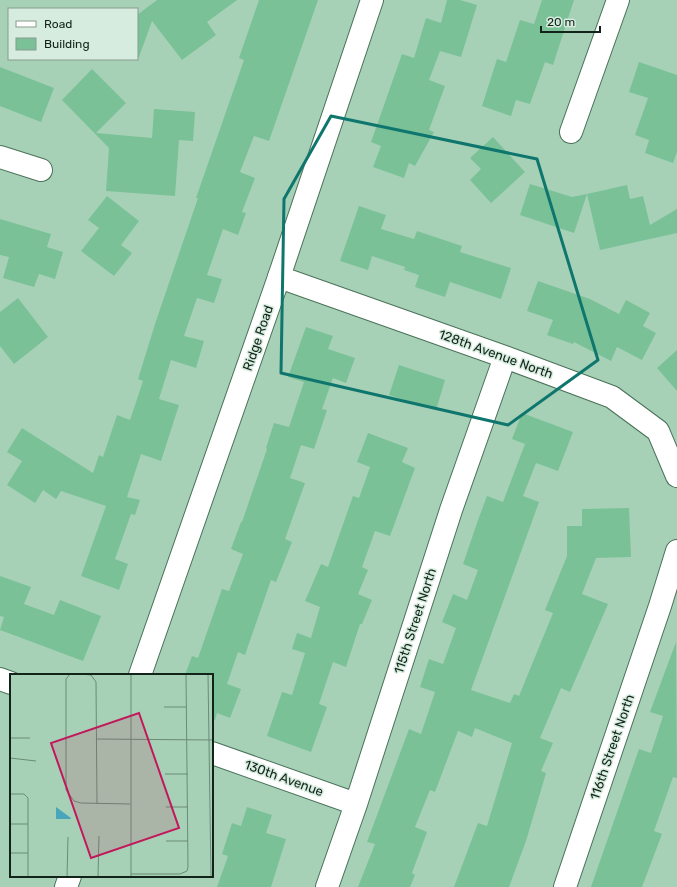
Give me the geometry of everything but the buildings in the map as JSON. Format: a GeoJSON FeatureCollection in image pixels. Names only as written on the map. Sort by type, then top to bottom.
{"type":"FeatureCollection","features":[{"type":"Feature","properties":{"kind":"street","name":"Ridge Road"},"geometry":{"type":"LineString","coordinates":[[140,674],[279,277],[372,0]]}},
{"type":"Feature","properties":{"kind":"street"},"geometry":{"type":"LineString","coordinates":[[571,132],[618,0]]}},
{"type":"Feature","properties":{"kind":"street"},"geometry":{"type":"LineString","coordinates":[[0,157],[41,170]]}},
{"type":"Feature","properties":{"kind":"street","name":"128th Avenue North"},"geometry":{"type":"LineString","coordinates":[[279,277],[505,357],[612,397],[658,431],[677,476]]}},
{"type":"Feature","properties":{"kind":"street","name":"115th Street North"},"geometry":{"type":"LineString","coordinates":[[327,887],[356,804],[451,510],[505,357]]}},
{"type":"Feature","properties":{"kind":"street","name":"116th Street North"},"geometry":{"type":"LineString","coordinates":[[565,887],[660,606],[677,550]]}},
{"type":"Feature","properties":{"kind":"street"},"geometry":{"type":"LineString","coordinates":[[0,679],[10,683]]}},
{"type":"Feature","properties":{"kind":"street","name":"130th Avenue"},"geometry":{"type":"LineString","coordinates":[[213,753],[356,804]]}},
{"type":"Feature","properties":{"kind":"street"},"geometry":{"type":"LineString","coordinates":[[66,887],[70,877]]}},
{"type":"Feature","properties":{"kind":"highlighted area"},"geometry":{"type":"Polygon","coordinates":[[[331,116],[537,159],[598,360],[508,425],[281,373],[284,199],[331,116]]]}}]}
